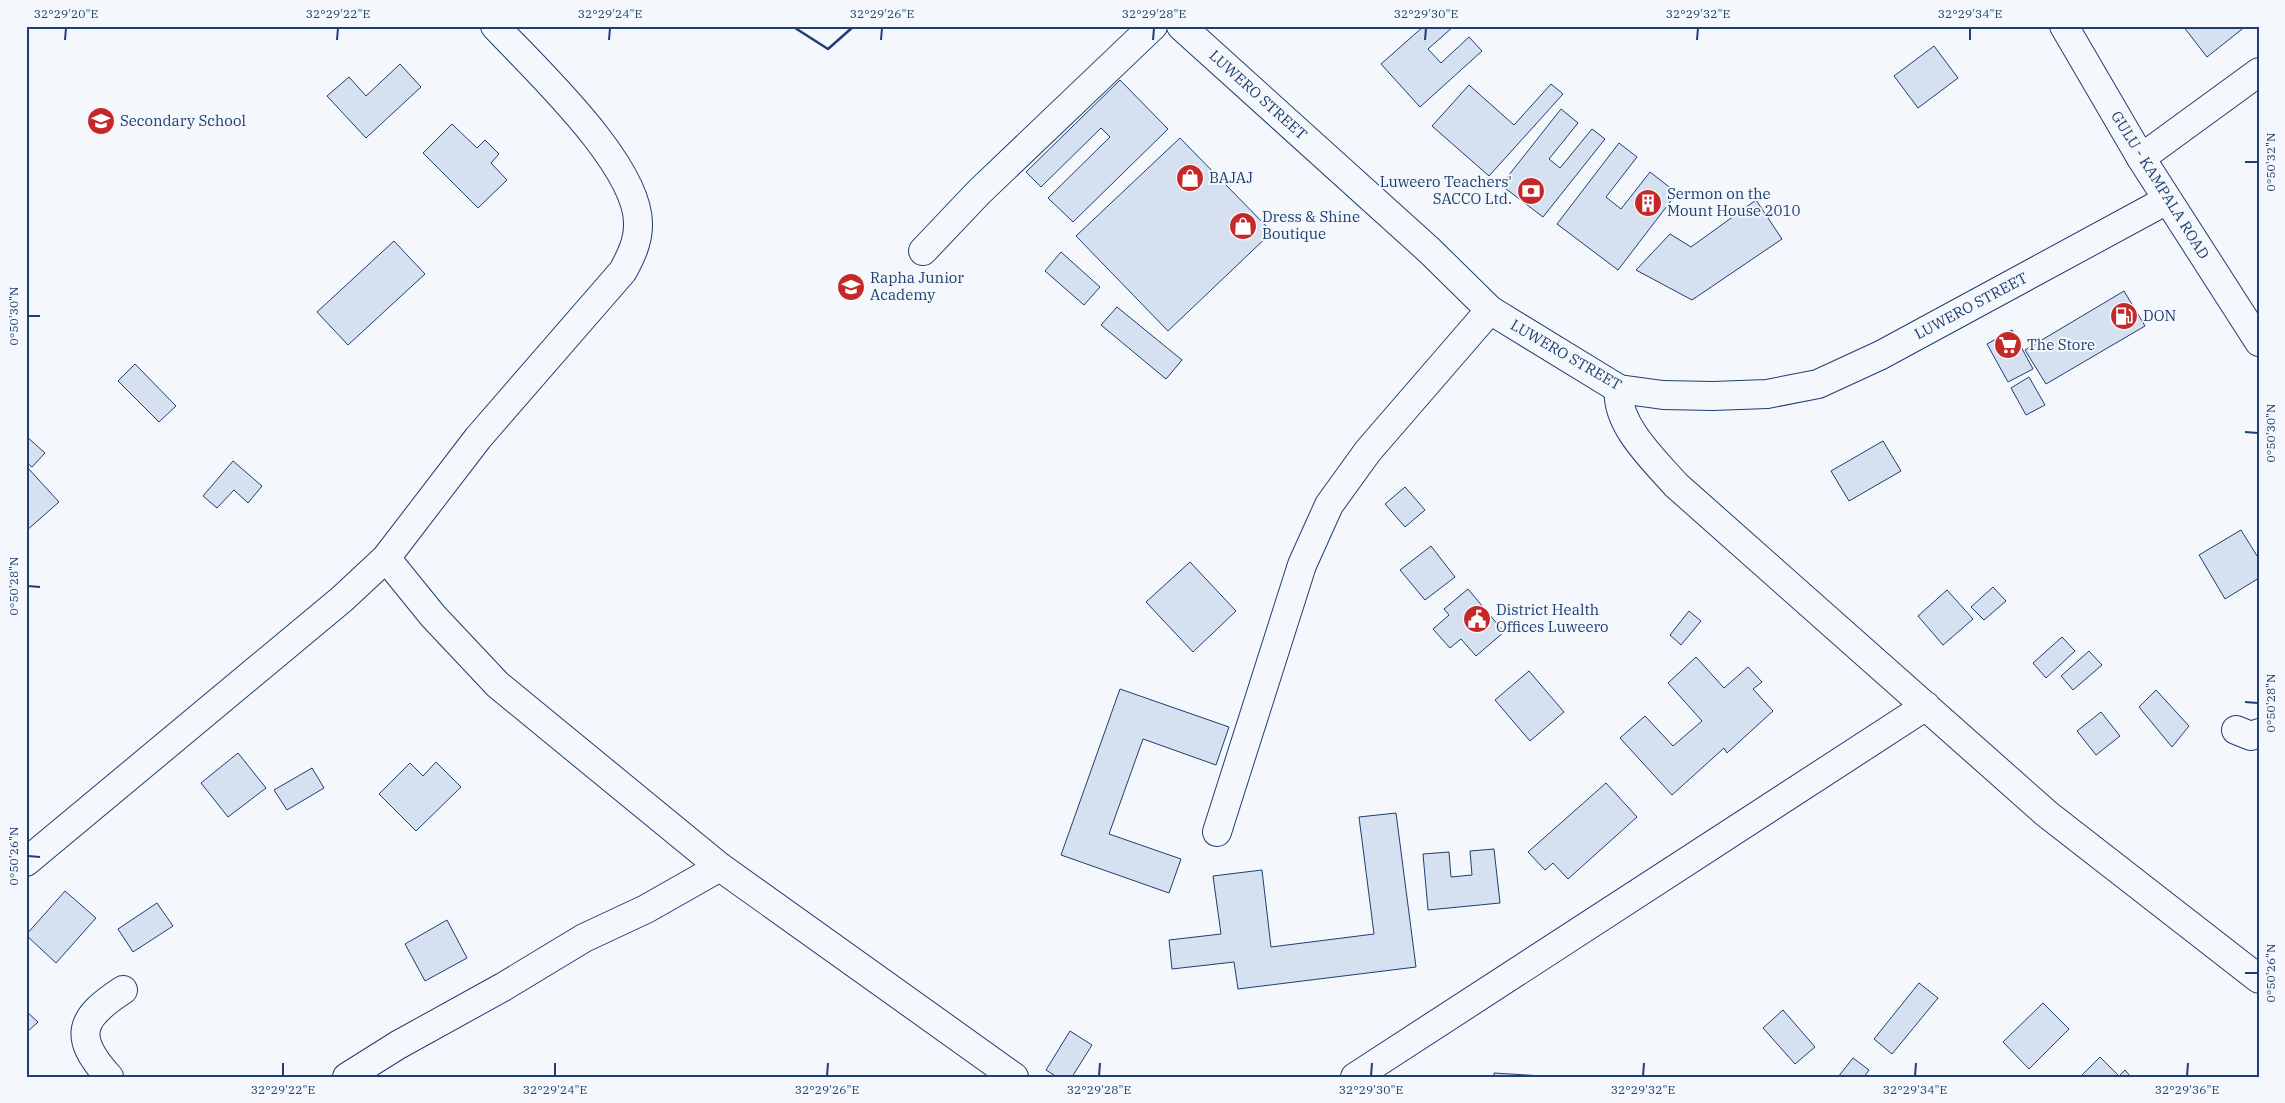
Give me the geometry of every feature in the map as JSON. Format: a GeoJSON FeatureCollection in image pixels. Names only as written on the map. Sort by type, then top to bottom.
{"type":"FeatureCollection","features":[{"type":"Feature","properties":{"kind":"street"},"geometry":{"type":"LineString","coordinates":[[26,862],[342,599],[386,558],[478,438],[623,271],[635,248],[638,224],[633,196],[621,172],[580,118],[495,26]]}},
{"type":"Feature","properties":{"kind":"street"},"geometry":{"type":"LineString","coordinates":[[923,251],[979,192],[1153,26]]}},
{"type":"Feature","properties":{"kind":"street","name":"LUWERO STREET"},"geometry":{"type":"LineString","coordinates":[[1181,26],[1430,251],[1490,310],[1619,389],[1663,395],[1714,396],[1767,394],[1818,384],[1881,355],[2168,200]]}},
{"type":"Feature","properties":{"kind":"street","name":"GULU - KAMPALA ROAD"},"geometry":{"type":"LineString","coordinates":[[2064,26],[2141,158],[2259,342]]}},
{"type":"Feature","properties":{"kind":"street"},"geometry":{"type":"LineString","coordinates":[[2141,158],[2259,72]]}},
{"type":"Feature","properties":{"kind":"street"},"geometry":{"type":"LineString","coordinates":[[1217,832],[1302,565],[1329,505],[1368,451],[1490,310]]}},
{"type":"Feature","properties":{"kind":"street"},"geometry":{"type":"LineString","coordinates":[[1619,389],[1618,397],[1629,429],[1644,450],[1676,485],[2047,814],[2259,979]]}},
{"type":"Feature","properties":{"kind":"street"},"geometry":{"type":"LineString","coordinates":[[386,558],[433,616],[498,685],[720,867],[1014,1077]]}},
{"type":"Feature","properties":{"kind":"street"},"geometry":{"type":"LineString","coordinates":[[1355,1077],[1926,706]]}},
{"type":"Feature","properties":{"kind":"street"},"geometry":{"type":"LineString","coordinates":[[347,1077],[398,1045],[503,987],[584,938],[646,909],[720,867]]}},
{"type":"Feature","properties":{"kind":"street"},"geometry":{"type":"LineString","coordinates":[[109,1077],[89,1052],[84,1037],[87,1024],[94,1011],[123,990]]}},
{"type":"Feature","properties":{"kind":"building"},"geometry":{"type":"Polygon","coordinates":[[[1424,26],[1454,26],[1428,49],[1441,63],[1469,37],[1482,51],[1420,107],[1381,64],[1424,26]]]}},
{"type":"Feature","properties":{"kind":"building"},"geometry":{"type":"Polygon","coordinates":[[[2183,26],[2246,26],[2207,57],[2183,26]]]}},
{"type":"Feature","properties":{"kind":"building"},"geometry":{"type":"Polygon","coordinates":[[[1934,46],[1958,78],[1918,108],[1894,76],[1934,46]]]}},
{"type":"Feature","properties":{"kind":"building"},"geometry":{"type":"Polygon","coordinates":[[[400,64],[421,87],[366,138],[327,96],[349,77],[366,96],[400,64]]]}},
{"type":"Feature","properties":{"kind":"building"},"geometry":{"type":"Polygon","coordinates":[[[1120,80],[1168,129],[1073,222],[1048,198],[1110,137],[1101,128],[1041,187],[1026,172],[1120,80]]]}},
{"type":"Feature","properties":{"kind":"building"},"geometry":{"type":"Polygon","coordinates":[[[1551,84],[1563,94],[1489,176],[1432,126],[1469,85],[1514,125],[1551,84]]]}},
{"type":"Feature","properties":{"kind":"building"},"geometry":{"type":"Polygon","coordinates":[[[1561,109],[1578,123],[1549,159],[1560,168],[1592,129],[1605,139],[1543,217],[1501,185],[1561,109]]]}},
{"type":"Feature","properties":{"kind":"building"},"geometry":{"type":"Polygon","coordinates":[[[452,124],[477,148],[485,140],[499,154],[491,163],[507,180],[478,208],[423,153],[452,124]]]}},
{"type":"Feature","properties":{"kind":"building"},"geometry":{"type":"Polygon","coordinates":[[[1180,138],[1272,232],[1168,331],[1076,236],[1180,138]]]}},
{"type":"Feature","properties":{"kind":"building","name":"Sermon on the Mount House 2010"},"geometry":{"type":"Polygon","coordinates":[[[1619,143],[1637,157],[1606,197],[1621,209],[1650,172],[1677,193],[1618,270],[1557,224],[1619,143]]]}},
{"type":"Feature","properties":{"kind":"building"},"geometry":{"type":"Polygon","coordinates":[[[1756,200],[1782,239],[1692,300],[1636,270],[1670,234],[1691,247],[1756,200]]]}},
{"type":"Feature","properties":{"kind":"building"},"geometry":{"type":"Polygon","coordinates":[[[394,241],[425,274],[348,345],[317,312],[394,241]]]}},
{"type":"Feature","properties":{"kind":"building"},"geometry":{"type":"Polygon","coordinates":[[[1061,252],[1100,287],[1084,305],[1045,271],[1061,252]]]}},
{"type":"Feature","properties":{"kind":"building"},"geometry":{"type":"Polygon","coordinates":[[[2124,291],[2145,326],[2046,384],[2025,350],[2124,291]]]}},
{"type":"Feature","properties":{"kind":"building"},"geometry":{"type":"Polygon","coordinates":[[[1117,307],[1182,360],[1166,379],[1101,325],[1117,307]]]}},
{"type":"Feature","properties":{"kind":"building"},"geometry":{"type":"Polygon","coordinates":[[[2012,330],[2033,369],[2008,382],[1987,344],[2012,330]]]}},
{"type":"Feature","properties":{"kind":"building"},"geometry":{"type":"Polygon","coordinates":[[[135,364],[176,406],[159,422],[118,381],[135,364]]]}},
{"type":"Feature","properties":{"kind":"building"},"geometry":{"type":"Polygon","coordinates":[[[2029,377],[2045,405],[2026,415],[2011,388],[2029,377]]]}},
{"type":"Feature","properties":{"kind":"building"},"geometry":{"type":"Polygon","coordinates":[[[26,436],[45,453],[32,467],[26,462],[26,436]]]}},
{"type":"Feature","properties":{"kind":"building"},"geometry":{"type":"Polygon","coordinates":[[[1883,441],[1901,471],[1849,501],[1831,471],[1883,441]]]}},
{"type":"Feature","properties":{"kind":"building"},"geometry":{"type":"Polygon","coordinates":[[[233,461],[262,486],[248,503],[234,490],[217,508],[203,496],[233,461]]]}},
{"type":"Feature","properties":{"kind":"building"},"geometry":{"type":"Polygon","coordinates":[[[26,468],[59,502],[26,531],[26,468]]]}},
{"type":"Feature","properties":{"kind":"building"},"geometry":{"type":"Polygon","coordinates":[[[1405,487],[1425,510],[1405,527],[1385,504],[1405,487]]]}},
{"type":"Feature","properties":{"kind":"building"},"geometry":{"type":"Polygon","coordinates":[[[2241,530],[2259,559],[2259,578],[2225,599],[2199,555],[2241,530]]]}},
{"type":"Feature","properties":{"kind":"building"},"geometry":{"type":"Polygon","coordinates":[[[1431,546],[1455,577],[1425,600],[1400,570],[1431,546]]]}},
{"type":"Feature","properties":{"kind":"building"},"geometry":{"type":"Polygon","coordinates":[[[1190,562],[1236,611],[1193,652],[1146,602],[1190,562]]]}},
{"type":"Feature","properties":{"kind":"building"},"geometry":{"type":"Polygon","coordinates":[[[1993,587],[2006,601],[1984,620],[1971,607],[1993,587]]]}},
{"type":"Feature","properties":{"kind":"building"},"geometry":{"type":"Polygon","coordinates":[[[1468,589],[1504,632],[1476,656],[1461,639],[1450,648],[1433,629],[1449,615],[1444,609],[1468,589]]]}},
{"type":"Feature","properties":{"kind":"building"},"geometry":{"type":"Polygon","coordinates":[[[1947,590],[1973,619],[1943,645],[1918,616],[1947,590]]]}},
{"type":"Feature","properties":{"kind":"building"},"geometry":{"type":"Polygon","coordinates":[[[1689,611],[1701,621],[1681,645],[1670,635],[1689,611]]]}},
{"type":"Feature","properties":{"kind":"building"},"geometry":{"type":"Polygon","coordinates":[[[2062,637],[2075,651],[2046,678],[2033,663],[2062,637]]]}},
{"type":"Feature","properties":{"kind":"building"},"geometry":{"type":"Polygon","coordinates":[[[2089,651],[2102,665],[2073,690],[2061,676],[2089,651]]]}},
{"type":"Feature","properties":{"kind":"building"},"geometry":{"type":"Polygon","coordinates":[[[1696,657],[1724,688],[1748,667],[1762,682],[1753,689],[1773,711],[1727,753],[1724,748],[1672,795],[1620,738],[1645,716],[1673,746],[1702,721],[1668,683],[1696,657]]]}},
{"type":"Feature","properties":{"kind":"building"},"geometry":{"type":"Polygon","coordinates":[[[1529,671],[1564,712],[1530,741],[1495,700],[1529,671]]]}},
{"type":"Feature","properties":{"kind":"building"},"geometry":{"type":"Polygon","coordinates":[[[1120,689],[1229,727],[1216,765],[1143,739],[1109,834],[1181,859],[1169,893],[1061,855],[1120,689]]]}},
{"type":"Feature","properties":{"kind":"building"},"geometry":{"type":"Polygon","coordinates":[[[2156,690],[2189,726],[2172,747],[2139,707],[2156,690]]]}},
{"type":"Feature","properties":{"kind":"building"},"geometry":{"type":"Polygon","coordinates":[[[2101,712],[2120,736],[2096,755],[2077,731],[2101,712]]]}},
{"type":"Feature","properties":{"kind":"building"},"geometry":{"type":"Polygon","coordinates":[[[238,753],[266,788],[228,817],[201,783],[238,753]]]}},
{"type":"Feature","properties":{"kind":"building"},"geometry":{"type":"Polygon","coordinates":[[[436,762],[461,787],[416,831],[379,794],[410,763],[423,776],[436,762]]]}},
{"type":"Feature","properties":{"kind":"building"},"geometry":{"type":"Polygon","coordinates":[[[312,768],[324,788],[287,810],[274,790],[312,768]]]}},
{"type":"Feature","properties":{"kind":"building"},"geometry":{"type":"Polygon","coordinates":[[[1606,783],[1637,817],[1568,879],[1553,863],[1545,870],[1528,852],[1606,783]]]}},
{"type":"Feature","properties":{"kind":"building"},"geometry":{"type":"Polygon","coordinates":[[[1396,813],[1416,967],[1238,989],[1234,962],[1172,969],[1169,940],[1221,934],[1213,876],[1262,870],[1271,947],[1374,934],[1359,817],[1396,813]]]}},
{"type":"Feature","properties":{"kind":"building"},"geometry":{"type":"Polygon","coordinates":[[[1494,849],[1500,903],[1428,910],[1423,854],[1449,852],[1451,877],[1472,875],[1470,851],[1494,849]]]}},
{"type":"Feature","properties":{"kind":"building"},"geometry":{"type":"Polygon","coordinates":[[[65,891],[96,918],[56,963],[26,935],[65,891]]]}},
{"type":"Feature","properties":{"kind":"building"},"geometry":{"type":"Polygon","coordinates":[[[157,903],[173,926],[133,952],[118,929],[157,903]]]}},
{"type":"Feature","properties":{"kind":"building"},"geometry":{"type":"Polygon","coordinates":[[[447,920],[467,958],[425,981],[405,944],[447,920]]]}},
{"type":"Feature","properties":{"kind":"building"},"geometry":{"type":"Polygon","coordinates":[[[1919,983],[1938,998],[1892,1054],[1874,1039],[1919,983]]]}},
{"type":"Feature","properties":{"kind":"building"},"geometry":{"type":"Polygon","coordinates":[[[2043,1003],[2069,1029],[2029,1069],[2003,1042],[2043,1003]]]}},
{"type":"Feature","properties":{"kind":"building"},"geometry":{"type":"Polygon","coordinates":[[[1783,1010],[1815,1047],[1795,1064],[1763,1028],[1783,1010]]]}},
{"type":"Feature","properties":{"kind":"building"},"geometry":{"type":"Polygon","coordinates":[[[26,1011],[38,1022],[26,1033],[26,1011]]]}},
{"type":"Feature","properties":{"kind":"building"},"geometry":{"type":"Polygon","coordinates":[[[1070,1031],[1092,1045],[1072,1077],[1057,1077],[1046,1070],[1070,1031]]]}},
{"type":"Feature","properties":{"kind":"building"},"geometry":{"type":"Polygon","coordinates":[[[2100,1057],[2119,1076],[2125,1070],[2131,1077],[2080,1077],[2100,1057]]]}},
{"type":"Feature","properties":{"kind":"building"},"geometry":{"type":"Polygon","coordinates":[[[1853,1058],[1869,1070],[1864,1077],[1838,1077],[1853,1058]]]}},
{"type":"Feature","properties":{"kind":"building"},"geometry":{"type":"Polygon","coordinates":[[[1494,1073],[1543,1076],[1543,1077],[1494,1077],[1494,1073]]]}},
{"type":"Feature","properties":{"kind":"wall"},"geometry":{"type":"LineString","coordinates":[[792,26],[828,49],[854,26]]}},
{"type":"Feature","properties":{"kind":"place","name":"Secondary School"},"geometry":{"type":"Point","coordinates":[101,121]}},
{"type":"Feature","properties":{"kind":"place","name":"BAJAJ"},"geometry":{"type":"Point","coordinates":[1190,178]}},
{"type":"Feature","properties":{"kind":"place","name":"Luweero Teachers' SACCO Ltd."},"geometry":{"type":"Point","coordinates":[1531,191]}},
{"type":"Feature","properties":{"kind":"place","name":"Sermon on the Mount House 2010"},"geometry":{"type":"Point","coordinates":[1648,203]}},
{"type":"Feature","properties":{"kind":"place","name":"Dress & Shine Boutique"},"geometry":{"type":"Point","coordinates":[1243,226]}},
{"type":"Feature","properties":{"kind":"place","name":"Rapha Junior Academy"},"geometry":{"type":"Point","coordinates":[851,287]}},
{"type":"Feature","properties":{"kind":"place","name":"DON"},"geometry":{"type":"Point","coordinates":[2124,316]}},
{"type":"Feature","properties":{"kind":"place","name":"The Store"},"geometry":{"type":"Point","coordinates":[2008,345]}},
{"type":"Feature","properties":{"kind":"place","name":"District Health Offices Luweero"},"geometry":{"type":"Point","coordinates":[1477,619]}}]}
